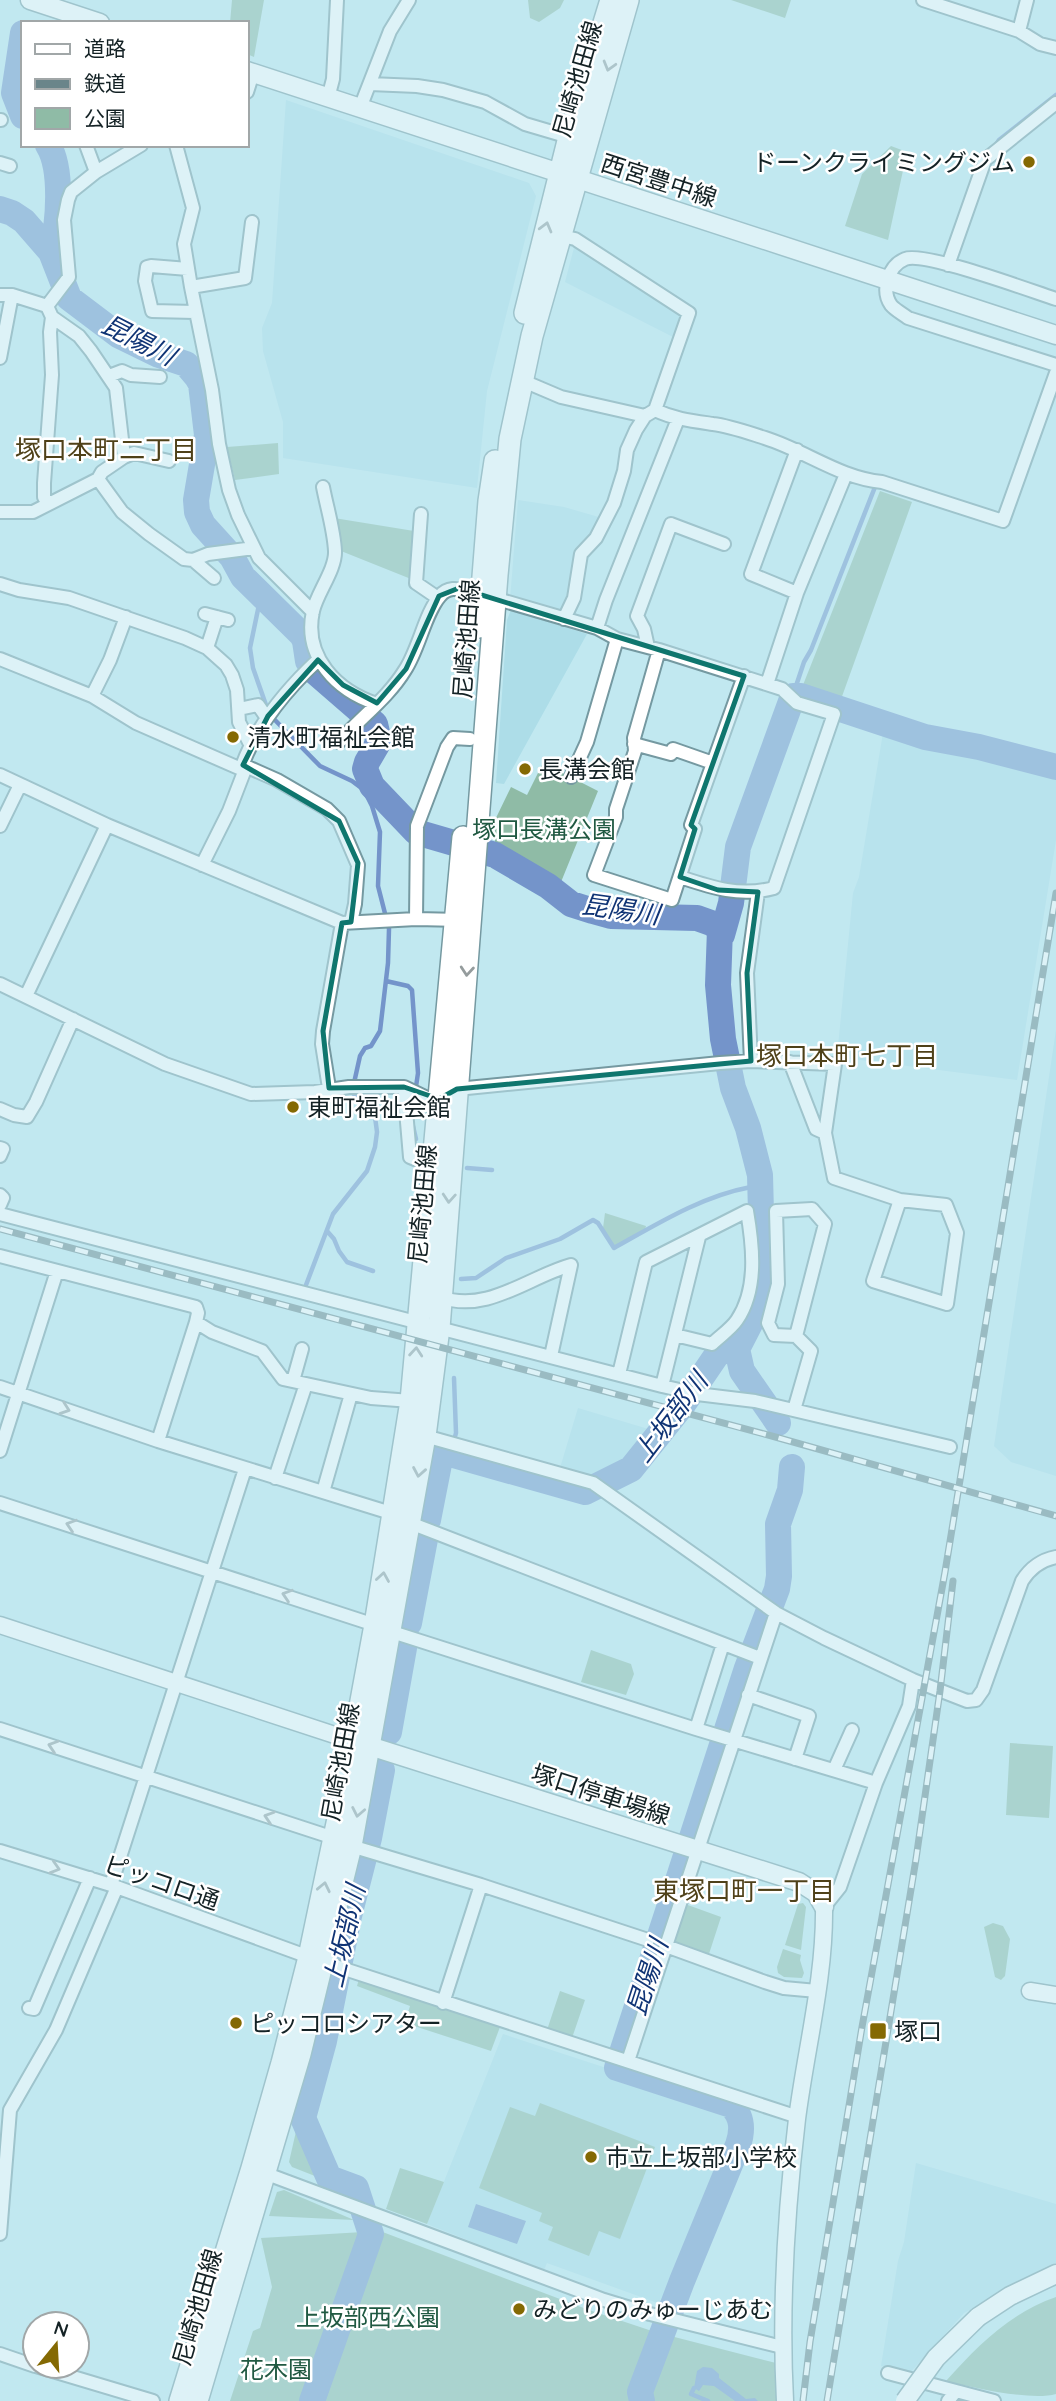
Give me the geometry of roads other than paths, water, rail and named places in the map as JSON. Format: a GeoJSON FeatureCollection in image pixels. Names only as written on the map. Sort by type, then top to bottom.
{"type":"FeatureCollection","features":[{"type":"Feature","properties":{"kind":"main road","name":"尼崎池田線"},"geometry":{"type":"LineString","coordinates":[[469,845],[470,739],[510,439],[521,380],[561,236],[568,176],[569,137],[611,0]]}},
{"type":"Feature","properties":{"kind":"main road","name":"尼崎池田線"},"geometry":{"type":"LineString","coordinates":[[180,2401],[300,2054],[328,1964],[355,1846],[362,1743],[402,1519],[411,1401],[429,1325],[440,1297],[426,1092],[464,920],[489,597],[489,501],[505,397],[568,176],[628,0]]}},
{"type":"Feature","properties":{"kind":"main road"},"geometry":{"type":"LineString","coordinates":[[38,1],[81,20]]}},
{"type":"Feature","properties":{"kind":"main road","name":"西宮豊中線"},"geometry":{"type":"LineString","coordinates":[[250,72],[1056,334]]}},
{"type":"Feature","properties":{"kind":"main road","name":"尼崎池田線"},"geometry":{"type":"LineString","coordinates":[[402,1519],[432,1438],[429,1325],[433,1162],[426,1092]]}},
{"type":"Feature","properties":{"kind":"main road","name":"塚口停車場線"},"geometry":{"type":"LineString","coordinates":[[362,1743],[799,1882],[816,1893],[824,1907]]}},
{"type":"Feature","properties":{"kind":"main road","name":"尼崎池田線"},"geometry":{"type":"LineString","coordinates":[[197,2401],[259,2170]]}},
{"type":"Feature","properties":{"kind":"main road"},"geometry":{"type":"LineString","coordinates":[[905,2401],[936,2358],[978,2317],[1010,2296],[1056,2274]]}},
{"type":"Feature","properties":{"kind":"street"},"geometry":{"type":"LineString","coordinates":[[328,97],[333,79],[337,0]]}},
{"type":"Feature","properties":{"kind":"street"},"geometry":{"type":"LineString","coordinates":[[360,108],[390,31],[409,0]]}},
{"type":"Feature","properties":{"kind":"street"},"geometry":{"type":"LineString","coordinates":[[923,0],[1019,31],[1040,44],[1056,48]]}},
{"type":"Feature","properties":{"kind":"street"},"geometry":{"type":"LineString","coordinates":[[1019,31],[1027,0]]}},
{"type":"Feature","properties":{"kind":"street"},"geometry":{"type":"LineString","coordinates":[[370,84],[443,90],[485,102],[524,124],[569,137]]}},
{"type":"Feature","properties":{"kind":"street"},"geometry":{"type":"LineString","coordinates":[[948,265],[985,160],[1056,103]]}},
{"type":"Feature","properties":{"kind":"street"},"geometry":{"type":"LineString","coordinates":[[87,147],[96,172]]}},
{"type":"Feature","properties":{"kind":"street"},"geometry":{"type":"LineString","coordinates":[[48,505],[44,497],[44,483],[52,375],[51,307],[68,281],[70,269],[64,220],[68,200],[71,192],[96,172],[138,147]]}},
{"type":"Feature","properties":{"kind":"street"},"geometry":{"type":"LineString","coordinates":[[177,147],[193,208],[184,244],[229,489],[237,515],[259,558],[313,612]]}},
{"type":"Feature","properties":{"kind":"street"},"geometry":{"type":"LineString","coordinates":[[191,288],[245,278],[251,222]]}},
{"type":"Feature","properties":{"kind":"street"},"geometry":{"type":"LineString","coordinates":[[561,236],[575,239],[689,313],[650,413],[627,450],[621,483],[606,519],[596,538],[581,554],[574,598],[564,619]]}},
{"type":"Feature","properties":{"kind":"street"},"geometry":{"type":"LineString","coordinates":[[1056,299],[948,265],[906,258],[896,265],[887,280],[886,294],[892,307],[908,318],[1056,365]]}},
{"type":"Feature","properties":{"kind":"street"},"geometry":{"type":"LineString","coordinates":[[188,269],[151,265],[147,267],[145,281],[152,311],[195,312]]}},
{"type":"Feature","properties":{"kind":"street"},"geometry":{"type":"LineString","coordinates":[[0,358],[6,295],[51,307],[79,336],[116,388],[124,457]]}},
{"type":"Feature","properties":{"kind":"street"},"geometry":{"type":"LineString","coordinates":[[108,376],[122,371],[131,375],[160,377]]}},
{"type":"Feature","properties":{"kind":"street"},"geometry":{"type":"LineString","coordinates":[[521,380],[561,397],[715,424],[797,450],[846,474],[878,481],[1003,521],[1056,373]]}},
{"type":"Feature","properties":{"kind":"street"},"geometry":{"type":"LineString","coordinates":[[597,628],[678,419]]}},
{"type":"Feature","properties":{"kind":"street"},"geometry":{"type":"LineString","coordinates":[[797,450],[751,574],[797,593]]}},
{"type":"Feature","properties":{"kind":"street"},"geometry":{"type":"LineString","coordinates":[[0,512],[33,512],[98,478],[102,471],[134,453],[169,461]]}},
{"type":"Feature","properties":{"kind":"street"},"geometry":{"type":"LineString","coordinates":[[767,684],[797,593],[846,474]]}},
{"type":"Feature","properties":{"kind":"street"},"geometry":{"type":"LineString","coordinates":[[98,478],[122,512],[184,559],[193,560],[254,548]]}},
{"type":"Feature","properties":{"kind":"street"},"geometry":{"type":"LineString","coordinates":[[202,865],[229,811],[244,772],[242,767],[250,744],[269,716],[314,665],[313,612],[335,553],[323,487]]}},
{"type":"Feature","properties":{"kind":"street"},"geometry":{"type":"LineString","coordinates":[[421,514],[416,583],[438,598]]}},
{"type":"Feature","properties":{"kind":"street"},"geometry":{"type":"LineString","coordinates":[[724,544],[671,524],[636,616],[654,648],[634,738],[635,751],[616,809],[616,817],[594,875],[672,900],[695,829],[691,825],[744,676]]}},
{"type":"Feature","properties":{"kind":"street"},"geometry":{"type":"LineString","coordinates":[[193,560],[215,578]]}},
{"type":"Feature","properties":{"kind":"street"},"geometry":{"type":"LineString","coordinates":[[0,584],[19,590],[69,598],[207,648],[229,669],[237,690],[239,722],[250,744]]}},
{"type":"Feature","properties":{"kind":"street"},"geometry":{"type":"LineString","coordinates":[[339,742],[394,687],[406,669],[438,598],[445,591],[452,589],[597,628],[617,639],[744,676],[782,689],[792,700],[834,714],[774,888],[758,892],[718,890],[680,877]]}},
{"type":"Feature","properties":{"kind":"street"},"geometry":{"type":"LineString","coordinates":[[92,696],[110,660],[126,617]]}},
{"type":"Feature","properties":{"kind":"street"},"geometry":{"type":"LineString","coordinates":[[207,648],[217,617]]}},
{"type":"Feature","properties":{"kind":"street"},"geometry":{"type":"LineString","coordinates":[[571,777],[587,742],[617,639]]}},
{"type":"Feature","properties":{"kind":"street"},"geometry":{"type":"LineString","coordinates":[[0,659],[92,696],[136,723],[277,780],[327,809],[340,821],[358,865],[355,904],[346,922],[323,1031],[329,1088]]}},
{"type":"Feature","properties":{"kind":"street"},"geometry":{"type":"LineString","coordinates":[[314,665],[362,699],[370,710]]}},
{"type":"Feature","properties":{"kind":"street"},"geometry":{"type":"LineString","coordinates":[[239,709],[258,705],[269,716]]}},
{"type":"Feature","properties":{"kind":"street"},"geometry":{"type":"LineString","coordinates":[[416,919],[417,831],[447,747],[453,738],[470,739]]}},
{"type":"Feature","properties":{"kind":"street"},"geometry":{"type":"LineString","coordinates":[[634,744],[671,754],[673,749],[713,763]]}},
{"type":"Feature","properties":{"kind":"street"},"geometry":{"type":"LineString","coordinates":[[0,775],[107,825],[346,922],[464,920]]}},
{"type":"Feature","properties":{"kind":"street"},"geometry":{"type":"LineString","coordinates":[[0,826],[20,785]]}},
{"type":"Feature","properties":{"kind":"street"},"geometry":{"type":"LineString","coordinates":[[26,996],[107,825]]}},
{"type":"Feature","properties":{"kind":"street"},"geometry":{"type":"LineString","coordinates":[[751,1061],[747,973],[758,892]]}},
{"type":"Feature","properties":{"kind":"street"},"geometry":{"type":"LineString","coordinates":[[0,984],[165,1065],[251,1094],[314,1092],[329,1088],[426,1092],[751,1061],[835,1064],[825,1133],[834,1178],[900,1200],[946,1205],[957,1233],[947,1304],[873,1281],[900,1200]]}},
{"type":"Feature","properties":{"kind":"street"},"geometry":{"type":"LineString","coordinates":[[1,1114],[27,1116],[36,1102],[73,1019]]}},
{"type":"Feature","properties":{"kind":"street"},"geometry":{"type":"LineString","coordinates":[[790,1062],[816,1129],[825,1133]]}},
{"type":"Feature","properties":{"kind":"street"},"geometry":{"type":"LineString","coordinates":[[426,1092],[410,1157],[422,1162],[433,1162]]}},
{"type":"Feature","properties":{"kind":"street"},"geometry":{"type":"LineString","coordinates":[[0,1148],[3,1149],[0,1156]]}},
{"type":"Feature","properties":{"kind":"street"},"geometry":{"type":"LineString","coordinates":[[0,1195],[3,1198],[0,1205]]}},
{"type":"Feature","properties":{"kind":"street"},"geometry":{"type":"LineString","coordinates":[[794,1409],[811,1351],[796,1336],[774,1335],[768,1323],[778,1284],[776,1211],[812,1209],[825,1224],[796,1336]]}},
{"type":"Feature","properties":{"kind":"street"},"geometry":{"type":"LineString","coordinates":[[619,1374],[646,1262],[747,1211],[753,1245],[749,1295],[736,1321],[712,1343],[675,1335]]}},
{"type":"Feature","properties":{"kind":"street"},"geometry":{"type":"LineString","coordinates":[[0,1214],[678,1390],[794,1409],[950,1447]]}},
{"type":"Feature","properties":{"kind":"street"},"geometry":{"type":"LineString","coordinates":[[662,1386],[699,1237]]}},
{"type":"Feature","properties":{"kind":"street"},"geometry":{"type":"LineString","coordinates":[[0,1255],[196,1307],[196,1322],[158,1441]]}},
{"type":"Feature","properties":{"kind":"street"},"geometry":{"type":"LineString","coordinates":[[440,1297],[469,1302],[497,1296],[571,1265],[551,1356]]}},
{"type":"Feature","properties":{"kind":"street"},"geometry":{"type":"LineString","coordinates":[[0,1451],[57,1271]]}},
{"type":"Feature","properties":{"kind":"street"},"geometry":{"type":"LineString","coordinates":[[196,1322],[212,1332],[262,1351],[283,1379],[351,1394],[411,1401]]}},
{"type":"Feature","properties":{"kind":"street"},"geometry":{"type":"LineString","coordinates":[[275,1478],[299,1382],[302,1349]]}},
{"type":"Feature","properties":{"kind":"street"},"geometry":{"type":"LineString","coordinates":[[0,1387],[402,1519],[755,1656]]}},
{"type":"Feature","properties":{"kind":"street"},"geometry":{"type":"LineString","coordinates":[[323,1492],[351,1394]]}},
{"type":"Feature","properties":{"kind":"street"},"geometry":{"type":"LineString","coordinates":[[432,1438],[598,1486],[771,1609],[824,1639],[914,1681],[967,1701],[976,1700],[983,1690],[1021,1581],[1027,1572],[1041,1562],[1056,1557]]}},
{"type":"Feature","properties":{"kind":"street"},"geometry":{"type":"LineString","coordinates":[[0,2234],[8,2151],[5,2112],[12,2105],[56,2030],[114,1886],[145,1777],[245,1469]]}},
{"type":"Feature","properties":{"kind":"street"},"geometry":{"type":"LineString","coordinates":[[0,1503],[696,1729],[876,1783]]}},
{"type":"Feature","properties":{"kind":"street"},"geometry":{"type":"LineString","coordinates":[[622,2060],[666,1946],[692,1849],[728,1738],[748,1695],[755,1656],[771,1609]]}},
{"type":"Feature","properties":{"kind":"street"},"geometry":{"type":"LineString","coordinates":[[0,1625],[362,1743]]}},
{"type":"Feature","properties":{"kind":"street"},"geometry":{"type":"LineString","coordinates":[[696,1729],[723,1644]]}},
{"type":"Feature","properties":{"kind":"street"},"geometry":{"type":"LineString","coordinates":[[785,2401],[782,2347],[785,2247],[797,2117],[817,1991],[824,1907],[840,1887],[876,1783],[909,1706],[914,1681]]}},
{"type":"Feature","properties":{"kind":"street"},"geometry":{"type":"LineString","coordinates":[[748,1695],[809,1716],[795,1759]]}},
{"type":"Feature","properties":{"kind":"street"},"geometry":{"type":"LineString","coordinates":[[0,1729],[648,1940]]}},
{"type":"Feature","properties":{"kind":"street"},"geometry":{"type":"LineString","coordinates":[[834,1770],[852,1730]]}},
{"type":"Feature","properties":{"kind":"street","name":"ピッコロ通"},"geometry":{"type":"LineString","coordinates":[[0,1851],[114,1886],[443,2003],[797,2117]]}},
{"type":"Feature","properties":{"kind":"street"},"geometry":{"type":"LineString","coordinates":[[29,2008],[34,2009],[90,1878]]}},
{"type":"Feature","properties":{"kind":"street"},"geometry":{"type":"LineString","coordinates":[[443,2003],[481,1885]]}},
{"type":"Feature","properties":{"kind":"street"},"geometry":{"type":"LineString","coordinates":[[666,1946],[775,1985],[817,1991]]}},
{"type":"Feature","properties":{"kind":"street"},"geometry":{"type":"LineString","coordinates":[[1030,1992],[1056,1995]]}},
{"type":"Feature","properties":{"kind":"street"},"geometry":{"type":"LineString","coordinates":[[259,2170],[604,2300],[782,2347]]}},
{"type":"Feature","properties":{"kind":"street"},"geometry":{"type":"LineString","coordinates":[[0,2354],[21,2361]]}},
{"type":"Feature","properties":{"kind":"street"},"geometry":{"type":"LineString","coordinates":[[888,2373],[952,2396],[994,2401]]}},
{"type":"Feature","properties":{"kind":"street"},"geometry":{"type":"LineString","coordinates":[[82,2380],[153,2401]]}},
{"type":"Feature","properties":{"kind":"water"},"geometry":{"type":"Polygon","coordinates":[[[476,2204],[526,2221],[517,2244],[468,2227],[476,2204]]]}},
{"type":"Feature","properties":{"kind":"water"},"geometry":{"type":"Polygon","coordinates":[[[703,2367],[712,2368],[719,2374],[719,2378],[746,2399],[755,2398],[758,2401],[735,2401],[714,2386],[703,2385],[699,2391],[694,2388],[697,2371],[703,2367]]]}},
{"type":"Feature","properties":{"kind":"waterway"},"geometry":{"type":"LineString","coordinates":[[21,46],[14,93],[21,111]]}},
{"type":"Feature","properties":{"kind":"waterway"},"geometry":{"type":"LineString","coordinates":[[995,146],[1056,95]]}},
{"type":"Feature","properties":{"kind":"waterway"},"geometry":{"type":"LineString","coordinates":[[49,147],[58,182],[56,227],[51,252]]}},
{"type":"Feature","properties":{"kind":"waterway","name":"昆陽川"},"geometry":{"type":"LineString","coordinates":[[0,209],[24,221],[51,252],[69,298],[118,335],[159,355],[186,364],[197,377],[201,384],[207,435],[196,500],[197,512],[203,525],[232,557],[243,577],[302,635],[308,661],[315,672],[375,724],[377,745],[365,769],[372,786],[416,832],[495,855],[548,886],[571,904],[611,916],[697,918],[720,929],[718,985],[723,1039],[733,1088],[748,1128],[760,1175],[762,1251],[766,1274],[756,1312],[737,1349],[742,1371],[778,1423]]}},
{"type":"Feature","properties":{"kind":"waterway"},"geometry":{"type":"LineString","coordinates":[[793,695],[875,487]]}},
{"type":"Feature","properties":{"kind":"waterway"},"geometry":{"type":"LineString","coordinates":[[261,595],[250,648],[253,668],[266,705],[272,717],[320,766],[352,781],[364,790],[380,832],[378,886],[389,929],[380,1031],[371,1046],[365,1048],[360,1056],[352,1092],[375,1117],[375,1147],[367,1171],[333,1214],[306,1285]]}},
{"type":"Feature","properties":{"kind":"waterway"},"geometry":{"type":"LineString","coordinates":[[722,935],[731,903],[738,847],[793,696],[801,696],[925,737],[979,747],[1056,767]]}},
{"type":"Feature","properties":{"kind":"waterway"},"geometry":{"type":"LineString","coordinates":[[386,981],[408,986],[412,990],[418,1073],[412,1114]]}},
{"type":"Feature","properties":{"kind":"waterway"},"geometry":{"type":"LineString","coordinates":[[413,1126],[416,1139]]}},
{"type":"Feature","properties":{"kind":"waterway"},"geometry":{"type":"LineString","coordinates":[[467,1168],[492,1170]]}},
{"type":"Feature","properties":{"kind":"waterway"},"geometry":{"type":"LineString","coordinates":[[461,1279],[476,1278],[506,1258],[560,1239],[593,1220],[598,1223],[614,1248],[697,1204],[751,1187]]}},
{"type":"Feature","properties":{"kind":"waterway"},"geometry":{"type":"LineString","coordinates":[[327,1231],[347,1262],[373,1271]]}},
{"type":"Feature","properties":{"kind":"waterway","name":"上坂部川"},"geometry":{"type":"LineString","coordinates":[[428,1520],[443,1455],[450,1454],[585,1492],[631,1469],[684,1403],[716,1356],[745,1329]]}},
{"type":"Feature","properties":{"kind":"waterway"},"geometry":{"type":"LineString","coordinates":[[450,1454],[456,1433],[454,1378]]}},
{"type":"Feature","properties":{"kind":"waterway","name":"昆陽川"},"geometry":{"type":"LineString","coordinates":[[642,2401],[640,2392],[738,2145],[741,2124],[731,2105],[617,2068],[747,1668],[777,1589],[778,1524],[790,1490],[792,1467]]}},
{"type":"Feature","properties":{"kind":"waterway","name":"上坂部川"},"geometry":{"type":"LineString","coordinates":[[409,1623],[425,1539]]}},
{"type":"Feature","properties":{"kind":"waterway","name":"上坂部川"},"geometry":{"type":"LineString","coordinates":[[389,1732],[404,1648]]}},
{"type":"Feature","properties":{"kind":"waterway","name":"上坂部川"},"geometry":{"type":"LineString","coordinates":[[312,2401],[371,2234],[356,2188],[329,2178],[303,2118],[324,2041],[382,1770]]}},
{"type":"Feature","properties":{"kind":"waterway"},"geometry":{"type":"LineString","coordinates":[[694,2388],[691,2394],[708,2401]]}},
{"type":"Feature","properties":{"kind":"waterway"},"geometry":{"type":"LineString","coordinates":[[316,2389],[326,2392],[323,2401]]}},
{"type":"Feature","properties":{"kind":"railway"},"geometry":{"type":"LineString","coordinates":[[803,2401],[810,2342],[862,2027],[945,1572],[1056,893]]}},
{"type":"Feature","properties":{"kind":"railway"},"geometry":{"type":"LineString","coordinates":[[0,1229],[779,1438],[1056,1516]]}},
{"type":"Feature","properties":{"kind":"railway"},"geometry":{"type":"LineString","coordinates":[[827,2401],[916,1859],[953,1581]]}},
{"type":"Feature","properties":{"kind":"place","name":"ドーンクライミングジム"},"geometry":{"type":"Point","coordinates":[1029,162]}},
{"type":"Feature","properties":{"kind":"place","name":"清水町福祉会館"},"geometry":{"type":"Point","coordinates":[233,737]}},
{"type":"Feature","properties":{"kind":"place","name":"長溝会館"},"geometry":{"type":"Point","coordinates":[525,769]}},
{"type":"Feature","properties":{"kind":"place","name":"東町福祉会館"},"geometry":{"type":"Point","coordinates":[293,1107]}},
{"type":"Feature","properties":{"kind":"place","name":"ピッコロシアター"},"geometry":{"type":"Point","coordinates":[236,2023]}},
{"type":"Feature","properties":{"kind":"place","name":"塚口"},"geometry":{"type":"Point","coordinates":[878,2031]}},
{"type":"Feature","properties":{"kind":"place","name":"市立上坂部小学校"},"geometry":{"type":"Point","coordinates":[591,2157]}},
{"type":"Feature","properties":{"kind":"place","name":"みどりのみゅーじあむ"},"geometry":{"type":"Point","coordinates":[519,2309]}},
{"type":"Feature","properties":{"kind":"district","name":"塚口本町二丁目"},"geometry":{"type":"Point","coordinates":[106,449]}},
{"type":"Feature","properties":{"kind":"district","name":"塚口本町七丁目"},"geometry":{"type":"Point","coordinates":[847,1055]}},
{"type":"Feature","properties":{"kind":"district","name":"東塚口町一丁目"},"geometry":{"type":"Point","coordinates":[744,1890]}},
{"type":"Feature","properties":{"kind":"park label","name":"塚口長溝公園"},"geometry":{"type":"Point","coordinates":[544,829]}},
{"type":"Feature","properties":{"kind":"park label","name":"上坂部西公園"},"geometry":{"type":"Point","coordinates":[368,2317]}},
{"type":"Feature","properties":{"kind":"park label","name":"花木園"},"geometry":{"type":"Point","coordinates":[276,2369]}}]}
